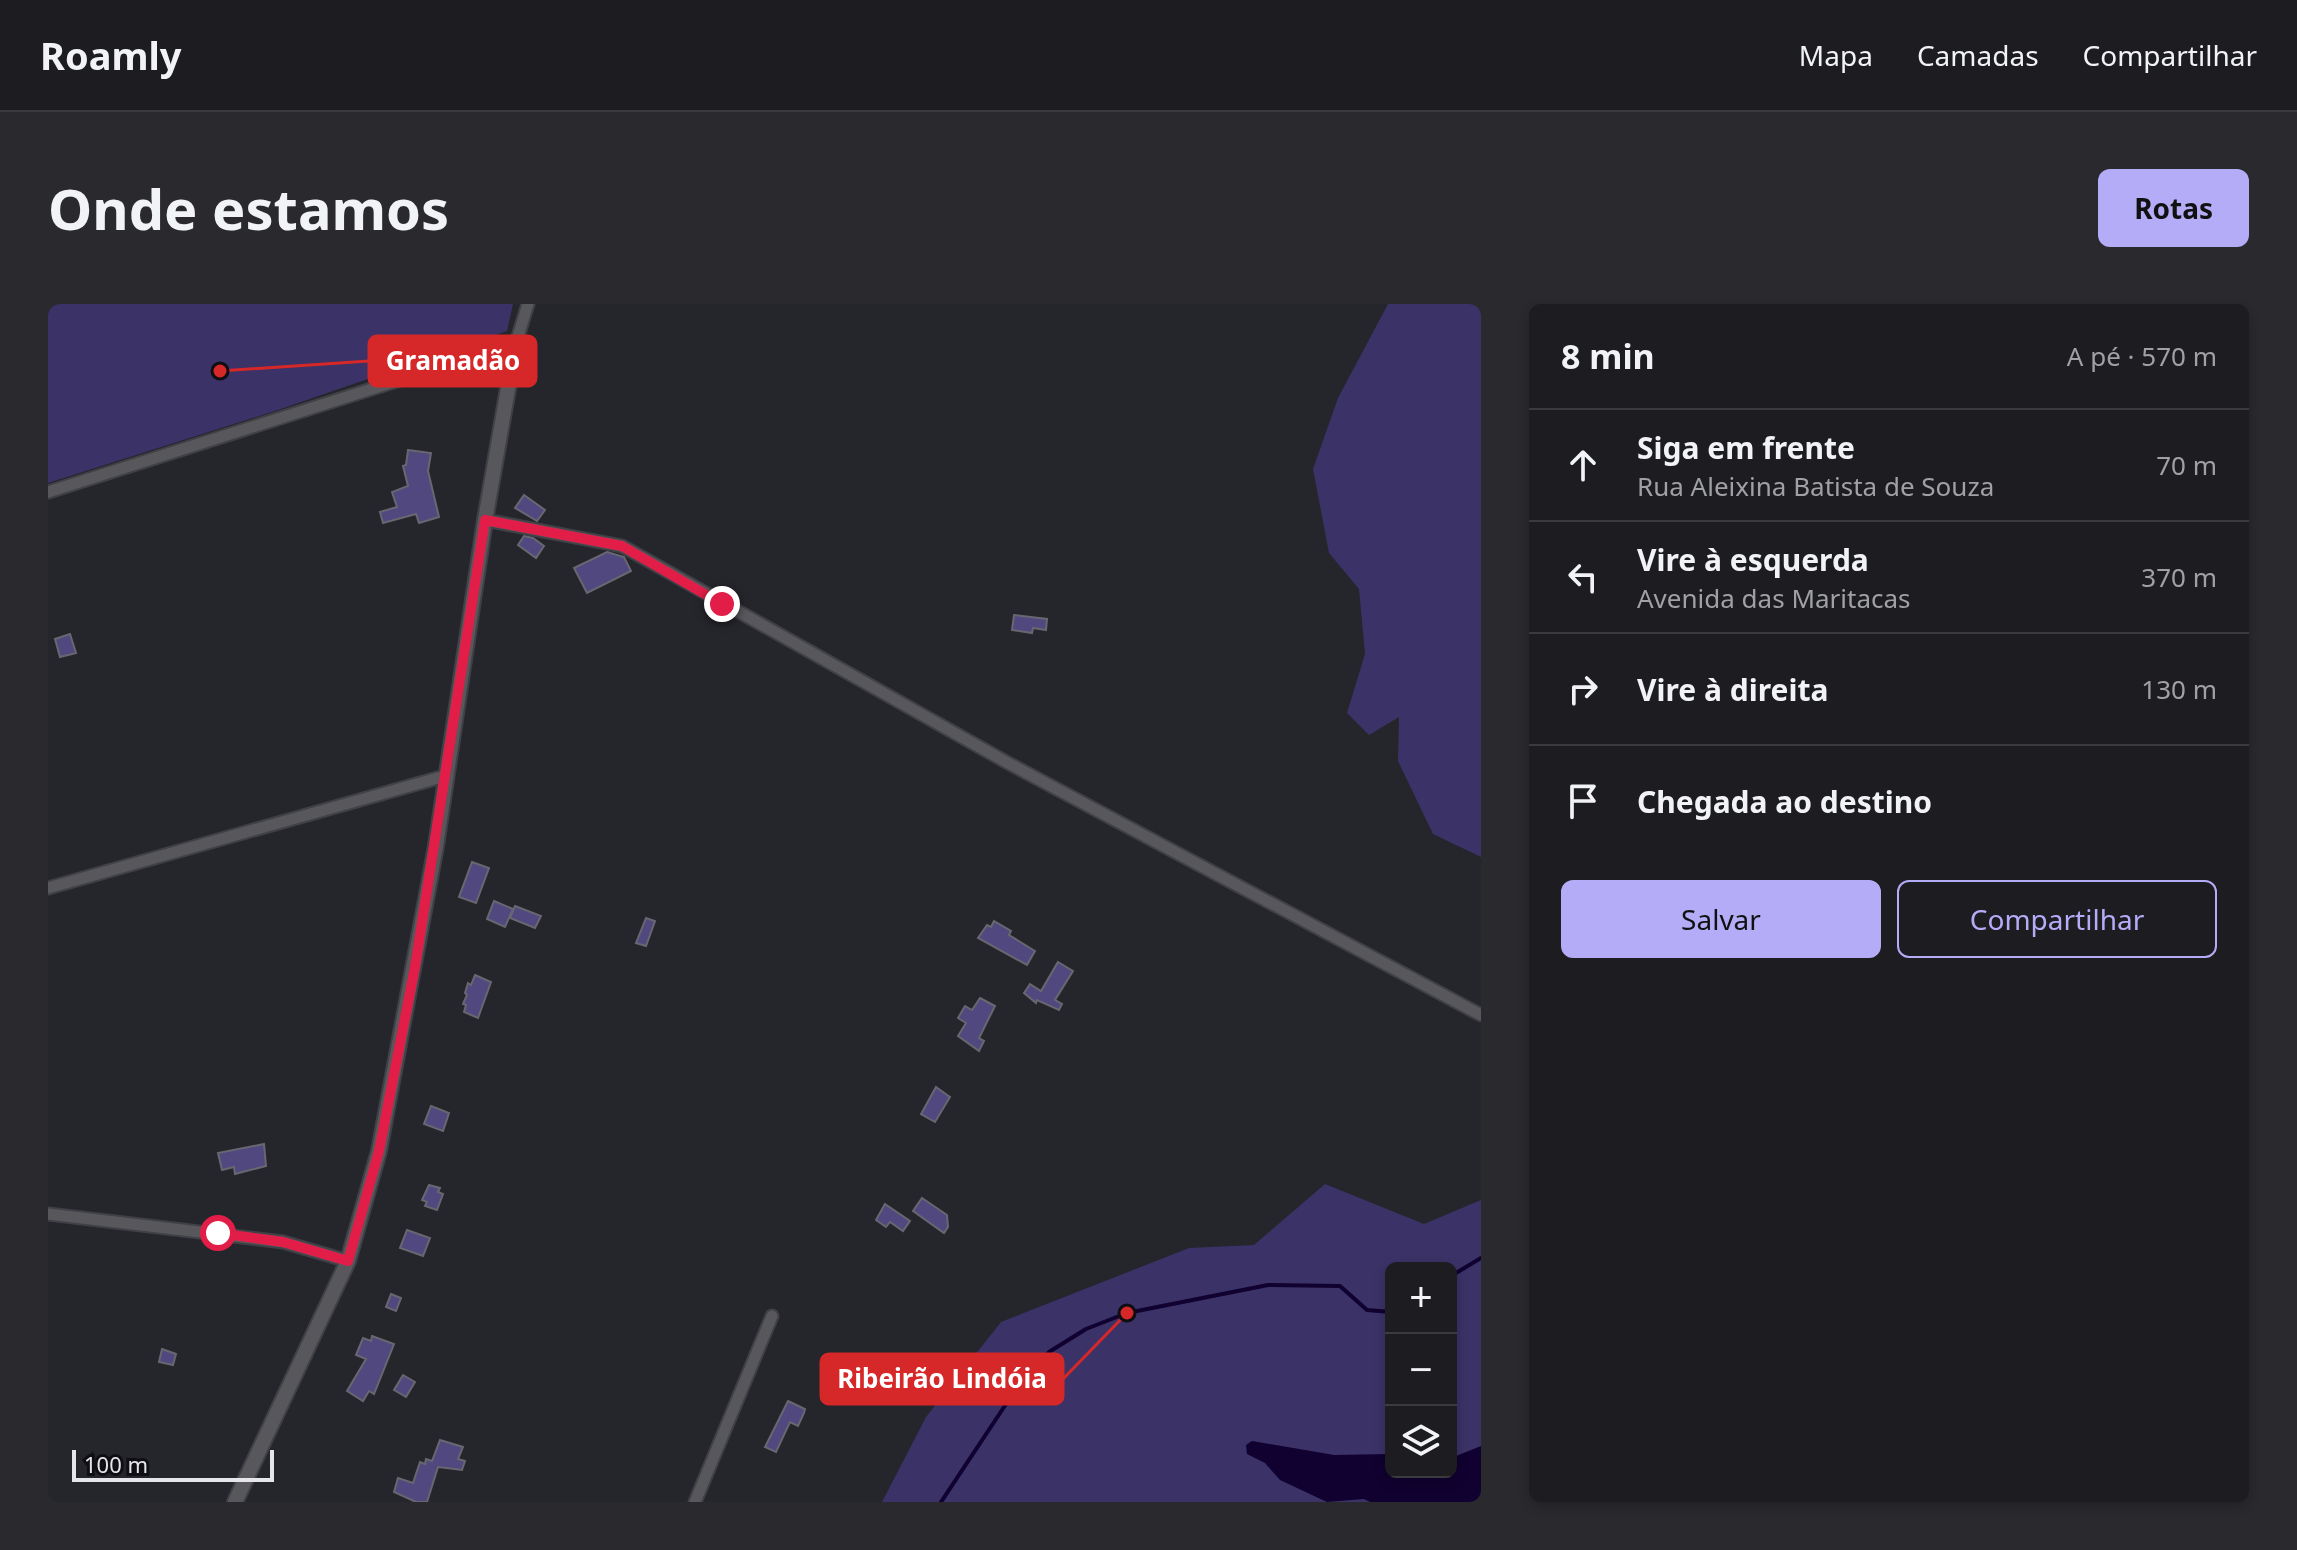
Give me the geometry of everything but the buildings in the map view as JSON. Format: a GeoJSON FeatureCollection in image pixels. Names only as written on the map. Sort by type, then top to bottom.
{"type":"FeatureCollection","features":[{"type":"Feature","properties":{"kind":"street"},"geometry":{"type":"LineString","coordinates":[[235,1502],[348,1261],[379,1151],[415,967],[516,343],[528,304]]}},
{"type":"Feature","properties":{"kind":"street"},"geometry":{"type":"LineString","coordinates":[[48,492],[516,343]]}},
{"type":"Feature","properties":{"kind":"street"},"geometry":{"type":"LineString","coordinates":[[485,520],[622,546],[1008,763],[1481,1015]]}},
{"type":"Feature","properties":{"kind":"street"},"geometry":{"type":"LineString","coordinates":[[48,888],[445,776]]}},
{"type":"Feature","properties":{"kind":"street"},"geometry":{"type":"LineString","coordinates":[[48,1214],[283,1242],[348,1261]]}},
{"type":"Feature","properties":{"kind":"street"},"geometry":{"type":"LineString","coordinates":[[695,1502],[772,1316]]}},
{"type":"Feature","properties":{"kind":"shaded area"},"geometry":{"type":"Polygon","coordinates":[[[48,304],[513,304],[507,331],[275,411],[48,483],[48,304]]]}},
{"type":"Feature","properties":{"kind":"shaded area"},"geometry":{"type":"Polygon","coordinates":[[[1388,304],[1481,304],[1481,857],[1433,834],[1398,761],[1399,717],[1369,735],[1347,713],[1365,654],[1359,589],[1329,553],[1313,469],[1338,398],[1388,304]]]}},
{"type":"Feature","properties":{"kind":"shaded area"},"geometry":{"type":"Polygon","coordinates":[[[1325,1184],[1424,1224],[1481,1200],[1481,1502],[882,1502],[926,1417],[1001,1322],[1189,1248],[1254,1245],[1325,1184]]]}},
{"type":"Feature","properties":{"kind":"shaded area"},"geometry":{"type":"Polygon","coordinates":[[[1252,1441],[1334,1455],[1385,1454],[1385,1478],[1457,1478],[1457,1456],[1481,1446],[1481,1502],[1370,1502],[1364,1499],[1327,1502],[1280,1480],[1265,1463],[1247,1454],[1246,1445],[1252,1441]]]}},
{"type":"Feature","properties":{"kind":"waterway"},"geometry":{"type":"LineString","coordinates":[[1457,1272],[1481,1258]]}},
{"type":"Feature","properties":{"kind":"waterway"},"geometry":{"type":"LineString","coordinates":[[941,1502],[1016,1389],[1049,1352],[1086,1329],[1127,1313],[1268,1285],[1340,1286],[1367,1310],[1385,1312]]}},
{"type":"Feature","properties":{"kind":"place","name":"Gramadão"},"geometry":{"type":"Point","coordinates":[220,371]}},
{"type":"Feature","properties":{"kind":"place","name":"Ribeirão Lindóia"},"geometry":{"type":"Point","coordinates":[1127,1313]}},
{"type":"Feature","properties":{"kind":"route"},"geometry":{"type":"LineString","coordinates":[[218,1233],[283,1242],[348,1261],[379,1151],[415,967],[485,520],[622,546],[722,604]]}}]}
